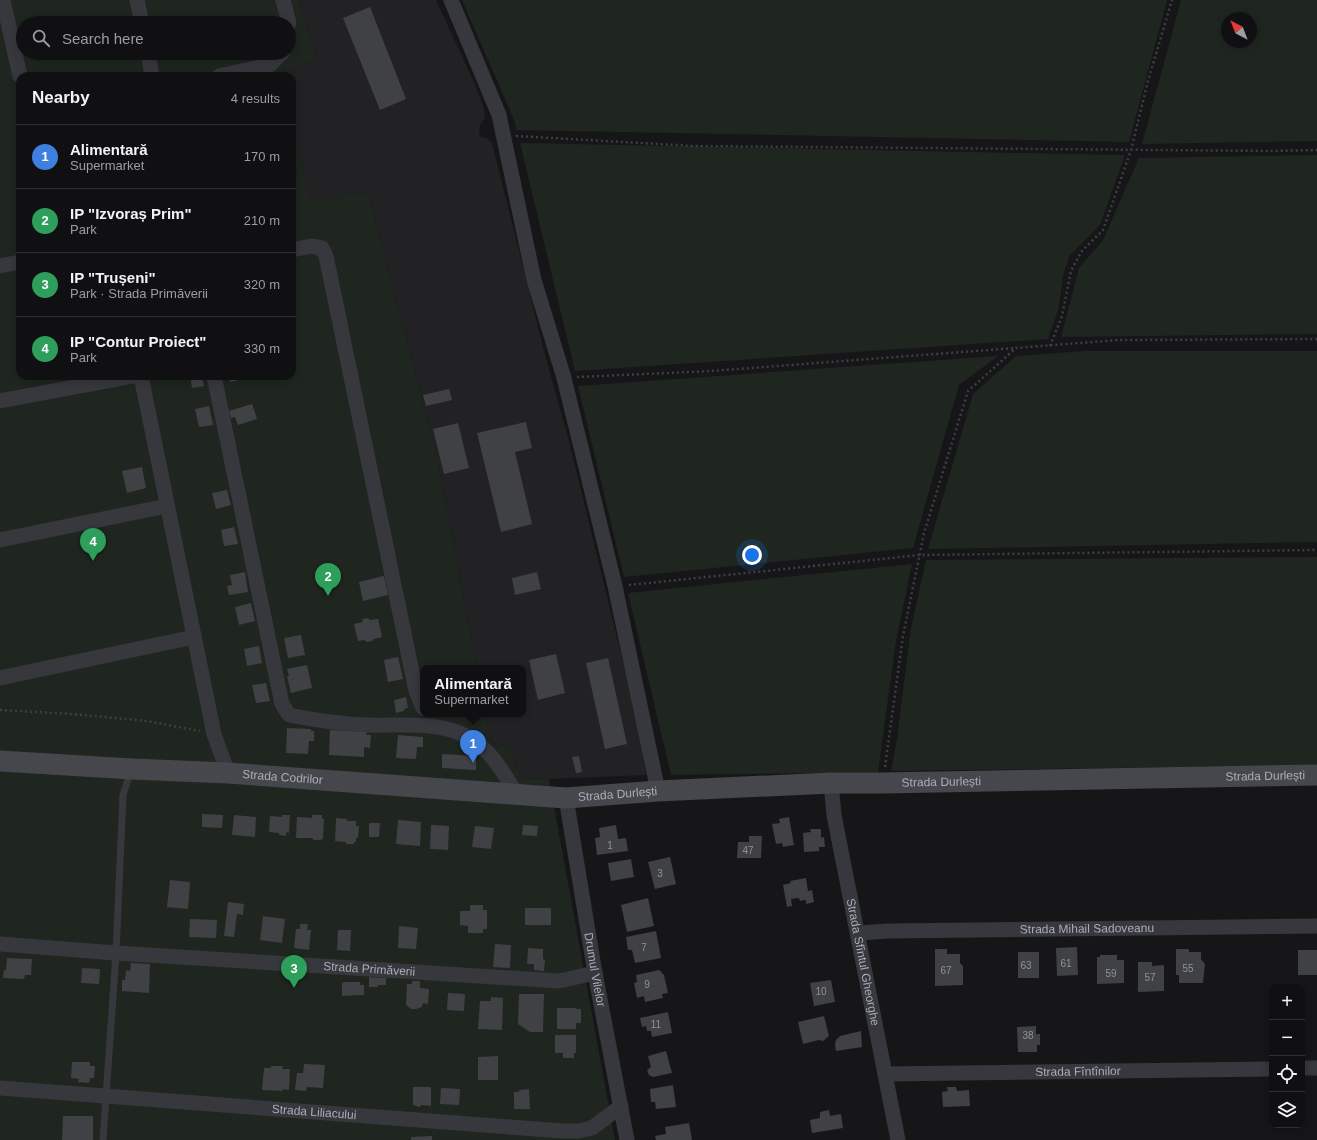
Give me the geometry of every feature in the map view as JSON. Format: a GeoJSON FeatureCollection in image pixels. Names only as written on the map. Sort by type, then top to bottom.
{"type":"FeatureCollection","features":[{"type":"Feature","properties":{"kind":"street"},"geometry":{"type":"LineString","coordinates":[[3,0],[16,58]]}},
{"type":"Feature","properties":{"kind":"street"},"geometry":{"type":"LineString","coordinates":[[137,0],[140,16]]}},
{"type":"Feature","properties":{"kind":"street"},"geometry":{"type":"LineString","coordinates":[[283,0],[287,16]]}},
{"type":"Feature","properties":{"kind":"street"},"geometry":{"type":"LineString","coordinates":[[451,0],[498,114],[514,184],[526,248],[534,280],[564,378],[615,586],[658,791]]}},
{"type":"Feature","properties":{"kind":"street"},"geometry":{"type":"LineString","coordinates":[[16,60],[19,72]]}},
{"type":"Feature","properties":{"kind":"street"},"geometry":{"type":"LineString","coordinates":[[149,60],[151,72]]}},
{"type":"Feature","properties":{"kind":"street"},"geometry":{"type":"LineString","coordinates":[[238,72],[270,65],[275,60]]}},
{"type":"Feature","properties":{"kind":"street"},"geometry":{"type":"LineString","coordinates":[[296,249],[311,246],[322,248],[326,256],[416,692],[420,701]]}},
{"type":"Feature","properties":{"kind":"street"},"geometry":{"type":"LineString","coordinates":[[0,266],[16,263]]}},
{"type":"Feature","properties":{"kind":"street"},"geometry":{"type":"LineString","coordinates":[[0,401],[113,380]]}},
{"type":"Feature","properties":{"kind":"street"},"geometry":{"type":"LineString","coordinates":[[142,380],[214,734],[228,773]]}},
{"type":"Feature","properties":{"kind":"street"},"geometry":{"type":"LineString","coordinates":[[215,380],[282,704],[289,715],[365,725],[428,720],[467,736],[484,748],[499,764],[517,795]]}},
{"type":"Feature","properties":{"kind":"street"},"geometry":{"type":"LineString","coordinates":[[0,540],[167,506]]}},
{"type":"Feature","properties":{"kind":"street"},"geometry":{"type":"LineString","coordinates":[[0,678],[194,637]]}},
{"type":"Feature","properties":{"kind":"street","name":"Strada Codrilor"},"geometry":{"type":"LineString","coordinates":[[0,761],[228,773],[566,798]]}},
{"type":"Feature","properties":{"kind":"street","name":"Strada Durlești"},"geometry":{"type":"LineString","coordinates":[[566,798],[658,791],[831,783],[882,784],[1317,775]]}},
{"type":"Feature","properties":{"kind":"street","name":"Strada Sfîntul Gheorghe"},"geometry":{"type":"LineString","coordinates":[[831,783],[834,815],[898,1140]]}},
{"type":"Feature","properties":{"kind":"street","name":"Drumul Vilelor"},"geometry":{"type":"LineString","coordinates":[[566,798],[595,973],[627,1140]]}},
{"type":"Feature","properties":{"kind":"street","name":"Strada Mihail Sadoveanu"},"geometry":{"type":"LineString","coordinates":[[858,934],[889,931],[1317,926]]}},
{"type":"Feature","properties":{"kind":"street","name":"Strada Primăverii"},"geometry":{"type":"LineString","coordinates":[[0,944],[116,953],[559,981],[595,973]]}},
{"type":"Feature","properties":{"kind":"street"},"geometry":{"type":"LineString","coordinates":[[1305,1068],[1317,1068]]}},
{"type":"Feature","properties":{"kind":"street","name":"Strada Fîntînilor"},"geometry":{"type":"LineString","coordinates":[[885,1074],[1269,1069]]}},
{"type":"Feature","properties":{"kind":"street","name":"Strada Liliacului"},"geometry":{"type":"LineString","coordinates":[[0,1088],[562,1131],[579,1131],[592,1128],[621,1106]]}},
{"type":"Feature","properties":{"kind":"lane"},"geometry":{"type":"LineString","coordinates":[[103,1140],[116,953],[123,795],[132,769]]}},
{"type":"Feature","properties":{"kind":"path"},"geometry":{"type":"LineString","coordinates":[[1050,346],[1062,316],[1070,271],[1081,252],[1103,230],[1131,150],[1148,81],[1172,0]]}},
{"type":"Feature","properties":{"kind":"path"},"geometry":{"type":"LineString","coordinates":[[503,135],[694,146],[1272,152],[1317,150]]}},
{"type":"Feature","properties":{"kind":"path"},"geometry":{"type":"LineString","coordinates":[[564,378],[711,371],[1118,340],[1317,339]]}},
{"type":"Feature","properties":{"kind":"path"},"geometry":{"type":"LineString","coordinates":[[882,784],[903,636],[924,533],[968,391],[1016,348]]}},
{"type":"Feature","properties":{"kind":"path"},"geometry":{"type":"LineString","coordinates":[[615,586],[920,555],[1317,550]]}},
{"type":"Feature","properties":{"kind":"path"},"geometry":{"type":"LineString","coordinates":[[0,710],[72,714],[147,721],[214,734]]}},
{"type":"Feature","properties":{"kind":"shaded area"},"geometry":{"type":"Polygon","coordinates":[[[0,0],[299,0],[317,59],[278,72],[16,72],[16,380],[296,380],[296,143],[311,200],[368,192],[435,448],[476,665],[420,665],[420,717],[487,717],[492,746],[507,745],[522,778],[549,779],[615,1140],[0,1140],[0,0]]]}},
{"type":"Feature","properties":{"kind":"shaded area"},"geometry":{"type":"Polygon","coordinates":[[[299,0],[436,0],[477,89],[484,109],[485,118],[480,125],[479,136],[488,139],[492,143],[545,355],[570,445],[635,711],[646,775],[549,779],[522,778],[507,745],[492,747],[487,717],[526,717],[526,665],[476,665],[435,448],[368,192],[311,200],[296,143],[296,72],[277,72],[317,59],[299,0]]]}},
{"type":"Feature","properties":{"kind":"shaded area"},"geometry":{"type":"Polygon","coordinates":[[[462,0],[1167,0],[1129,142],[516,130],[515,122],[462,0]]]}},
{"type":"Feature","properties":{"kind":"shaded area"},"geometry":{"type":"Polygon","coordinates":[[[1181,0],[1317,0],[1317,141],[1142,144],[1181,0]]]}},
{"type":"Feature","properties":{"kind":"shaded area"},"geometry":{"type":"Polygon","coordinates":[[[520,143],[1125,155],[1100,225],[1070,255],[1064,272],[1058,311],[1048,339],[575,371],[520,143]]]}},
{"type":"Feature","properties":{"kind":"shaded area"},"geometry":{"type":"Polygon","coordinates":[[[1317,155],[1317,334],[1061,337],[1079,268],[1103,240],[1139,158],[1317,155]]]}},
{"type":"Feature","properties":{"kind":"shaded area"},"geometry":{"type":"Polygon","coordinates":[[[1085,351],[1317,351],[1317,542],[928,549],[973,394],[1016,356],[1085,351]]]}},
{"type":"Feature","properties":{"kind":"shaded area"},"geometry":{"type":"Polygon","coordinates":[[[998,356],[959,385],[913,548],[624,577],[578,386],[998,356]]]}},
{"type":"Feature","properties":{"kind":"shaded area"},"geometry":{"type":"Polygon","coordinates":[[[1317,557],[1317,765],[891,771],[897,738],[911,628],[926,560],[1317,557]]]}},
{"type":"Feature","properties":{"kind":"shaded area"},"geometry":{"type":"Polygon","coordinates":[[[912,564],[896,641],[878,772],[671,775],[628,593],[912,564]]]}},
{"type":"Feature","properties":{"kind":"building"},"geometry":{"type":"Polygon","coordinates":[[[370,7],[406,99],[380,110],[343,18],[370,7]]]}},
{"type":"Feature","properties":{"kind":"building"},"geometry":{"type":"Polygon","coordinates":[[[191,380],[203,380],[204,386],[192,388],[191,380]]]}},
{"type":"Feature","properties":{"kind":"building"},"geometry":{"type":"Polygon","coordinates":[[[449,389],[452,400],[426,406],[423,395],[449,389]]]}},
{"type":"Feature","properties":{"kind":"building"},"geometry":{"type":"Polygon","coordinates":[[[252,404],[257,419],[238,425],[235,417],[231,418],[229,411],[252,404]]]}},
{"type":"Feature","properties":{"kind":"building"},"geometry":{"type":"Polygon","coordinates":[[[209,406],[213,425],[199,427],[195,409],[209,406]]]}},
{"type":"Feature","properties":{"kind":"building"},"geometry":{"type":"Polygon","coordinates":[[[526,422],[532,448],[515,452],[532,524],[501,532],[477,433],[526,422]]]}},
{"type":"Feature","properties":{"kind":"building"},"geometry":{"type":"Polygon","coordinates":[[[458,423],[469,468],[444,474],[433,429],[458,423]]]}},
{"type":"Feature","properties":{"kind":"building"},"geometry":{"type":"Polygon","coordinates":[[[142,467],[146,488],[127,493],[122,471],[142,467]]]}},
{"type":"Feature","properties":{"kind":"building"},"geometry":{"type":"Polygon","coordinates":[[[227,490],[231,505],[216,509],[212,493],[227,490]]]}},
{"type":"Feature","properties":{"kind":"building"},"geometry":{"type":"Polygon","coordinates":[[[234,527],[238,544],[224,546],[221,530],[234,527]]]}},
{"type":"Feature","properties":{"kind":"building"},"geometry":{"type":"Polygon","coordinates":[[[245,572],[248,592],[229,595],[227,586],[232,585],[230,575],[245,572]]]}},
{"type":"Feature","properties":{"kind":"building"},"geometry":{"type":"Polygon","coordinates":[[[537,572],[541,589],[515,595],[512,578],[537,572]]]}},
{"type":"Feature","properties":{"kind":"building"},"geometry":{"type":"Polygon","coordinates":[[[384,576],[388,595],[363,601],[359,582],[384,576]]]}},
{"type":"Feature","properties":{"kind":"building"},"geometry":{"type":"Polygon","coordinates":[[[251,603],[255,621],[239,625],[235,607],[251,603]]]}},
{"type":"Feature","properties":{"kind":"building"},"geometry":{"type":"Polygon","coordinates":[[[369,618],[369,620],[378,619],[382,637],[367,642],[364,640],[358,641],[354,624],[363,622],[362,619],[369,618]]]}},
{"type":"Feature","properties":{"kind":"building"},"geometry":{"type":"Polygon","coordinates":[[[301,635],[305,655],[288,658],[284,638],[301,635]]]}},
{"type":"Feature","properties":{"kind":"building"},"geometry":{"type":"Polygon","coordinates":[[[259,646],[262,663],[247,666],[244,649],[259,646]]]}},
{"type":"Feature","properties":{"kind":"building"},"geometry":{"type":"Polygon","coordinates":[[[556,654],[565,693],[538,700],[529,660],[556,654]]]}},
{"type":"Feature","properties":{"kind":"building"},"geometry":{"type":"Polygon","coordinates":[[[398,657],[403,679],[388,682],[384,660],[398,657]]]}},
{"type":"Feature","properties":{"kind":"building"},"geometry":{"type":"Polygon","coordinates":[[[608,658],[627,744],[605,749],[586,663],[608,658]]]}},
{"type":"Feature","properties":{"kind":"building"},"geometry":{"type":"Polygon","coordinates":[[[307,665],[312,688],[291,693],[287,669],[307,665]]]}},
{"type":"Feature","properties":{"kind":"building"},"geometry":{"type":"Polygon","coordinates":[[[266,683],[270,701],[256,703],[252,685],[266,683]]]}},
{"type":"Feature","properties":{"kind":"building"},"geometry":{"type":"Polygon","coordinates":[[[406,697],[408,708],[404,709],[404,711],[396,713],[394,700],[406,697]]]}},
{"type":"Feature","properties":{"kind":"building"},"geometry":{"type":"Polygon","coordinates":[[[287,728],[311,729],[311,731],[314,731],[314,741],[309,741],[308,754],[286,753],[287,728]]]}},
{"type":"Feature","properties":{"kind":"building"},"geometry":{"type":"Polygon","coordinates":[[[330,730],[367,732],[366,735],[371,735],[370,748],[364,747],[364,757],[329,755],[330,730]]]}},
{"type":"Feature","properties":{"kind":"building"},"geometry":{"type":"Polygon","coordinates":[[[398,735],[423,737],[423,747],[417,747],[416,759],[396,758],[398,735]]]}},
{"type":"Feature","properties":{"kind":"building"},"geometry":{"type":"Polygon","coordinates":[[[442,754],[476,756],[476,770],[442,768],[442,754]]]}},
{"type":"Feature","properties":{"kind":"building"},"geometry":{"type":"Polygon","coordinates":[[[579,756],[582,772],[576,773],[572,757],[579,756]]]}},
{"type":"Feature","properties":{"kind":"building"},"geometry":{"type":"Polygon","coordinates":[[[202,814],[223,815],[222,828],[202,827],[202,814]]]}},
{"type":"Feature","properties":{"kind":"building"},"geometry":{"type":"Polygon","coordinates":[[[234,815],[256,817],[255,837],[232,835],[234,815]]]}},
{"type":"Feature","properties":{"kind":"building"},"geometry":{"type":"Polygon","coordinates":[[[282,815],[290,815],[289,833],[286,832],[286,836],[279,835],[279,833],[269,832],[270,816],[282,817],[282,815]]]}},
{"type":"Feature","properties":{"kind":"building"},"geometry":{"type":"Polygon","coordinates":[[[312,815],[322,815],[322,819],[324,819],[323,839],[314,840],[312,838],[296,838],[297,817],[312,818],[312,815]]]}},
{"type":"Feature","properties":{"kind":"building"},"geometry":{"type":"Polygon","coordinates":[[[789,817],[794,845],[783,847],[782,843],[776,844],[772,824],[780,823],[779,819],[789,817]]]}},
{"type":"Feature","properties":{"kind":"building"},"geometry":{"type":"Polygon","coordinates":[[[336,818],[347,819],[347,821],[356,821],[356,826],[359,826],[358,838],[356,838],[356,842],[354,842],[354,844],[346,844],[346,842],[335,841],[336,818]]]}},
{"type":"Feature","properties":{"kind":"building"},"geometry":{"type":"Polygon","coordinates":[[[398,820],[421,822],[420,846],[396,844],[398,820]]]}},
{"type":"Feature","properties":{"kind":"building"},"geometry":{"type":"Polygon","coordinates":[[[369,823],[380,823],[379,837],[369,837],[369,823]]]}},
{"type":"Feature","properties":{"kind":"building"},"geometry":{"type":"Polygon","coordinates":[[[431,825],[449,826],[448,850],[430,849],[431,825]]]}},
{"type":"Feature","properties":{"kind":"building"},"geometry":{"type":"Polygon","coordinates":[[[523,825],[538,826],[537,836],[522,835],[523,825]]]}},
{"type":"Feature","properties":{"kind":"building"},"geometry":{"type":"Polygon","coordinates":[[[616,825],[618,839],[626,838],[628,851],[597,855],[595,838],[600,837],[599,828],[616,825]]]}},
{"type":"Feature","properties":{"kind":"building"},"geometry":{"type":"Polygon","coordinates":[[[475,826],[494,828],[491,849],[472,847],[475,826]]]}},
{"type":"Feature","properties":{"kind":"building"},"geometry":{"type":"Polygon","coordinates":[[[810,829],[821,829],[821,838],[824,837],[825,847],[819,847],[819,851],[804,852],[803,833],[811,832],[810,829]]]}},
{"type":"Feature","properties":{"kind":"building"},"geometry":{"type":"Polygon","coordinates":[[[749,836],[762,836],[761,858],[737,858],[738,842],[749,842],[749,836]]]}},
{"type":"Feature","properties":{"kind":"building"},"geometry":{"type":"Polygon","coordinates":[[[670,857],[676,884],[655,889],[648,862],[670,857]]]}},
{"type":"Feature","properties":{"kind":"building"},"geometry":{"type":"Polygon","coordinates":[[[631,859],[634,877],[611,881],[608,863],[631,859]]]}},
{"type":"Feature","properties":{"kind":"building"},"geometry":{"type":"Polygon","coordinates":[[[806,878],[808,891],[812,890],[814,902],[806,904],[806,900],[800,901],[799,898],[791,899],[792,906],[787,907],[783,885],[791,883],[790,881],[806,878]]]}},
{"type":"Feature","properties":{"kind":"building"},"geometry":{"type":"Polygon","coordinates":[[[170,880],[190,882],[188,909],[167,907],[170,880]]]}},
{"type":"Feature","properties":{"kind":"building"},"geometry":{"type":"Polygon","coordinates":[[[648,898],[654,926],[627,932],[621,905],[648,898]]]}},
{"type":"Feature","properties":{"kind":"building"},"geometry":{"type":"Polygon","coordinates":[[[228,902],[244,904],[243,915],[237,914],[234,937],[224,936],[228,902]]]}},
{"type":"Feature","properties":{"kind":"building"},"geometry":{"type":"Polygon","coordinates":[[[470,905],[483,905],[483,910],[487,910],[487,929],[483,929],[483,933],[468,933],[468,926],[460,925],[460,911],[470,911],[470,905]]]}},
{"type":"Feature","properties":{"kind":"building"},"geometry":{"type":"Polygon","coordinates":[[[525,908],[551,908],[551,925],[525,925],[525,908]]]}},
{"type":"Feature","properties":{"kind":"building"},"geometry":{"type":"Polygon","coordinates":[[[263,916],[285,919],[282,943],[260,940],[263,916]]]}},
{"type":"Feature","properties":{"kind":"building"},"geometry":{"type":"Polygon","coordinates":[[[190,919],[217,920],[216,938],[189,937],[190,919]]]}},
{"type":"Feature","properties":{"kind":"building"},"geometry":{"type":"Polygon","coordinates":[[[300,924],[308,924],[307,930],[311,930],[309,950],[294,948],[296,929],[300,929],[300,924]]]}},
{"type":"Feature","properties":{"kind":"building"},"geometry":{"type":"Polygon","coordinates":[[[399,926],[418,928],[416,949],[398,948],[399,926]]]}},
{"type":"Feature","properties":{"kind":"building"},"geometry":{"type":"Polygon","coordinates":[[[338,930],[351,930],[350,951],[337,950],[338,930]]]}},
{"type":"Feature","properties":{"kind":"building"},"geometry":{"type":"Polygon","coordinates":[[[656,931],[661,958],[635,963],[632,950],[628,950],[626,937],[656,931]]]}},
{"type":"Feature","properties":{"kind":"building"},"geometry":{"type":"Polygon","coordinates":[[[495,944],[511,945],[510,968],[493,967],[495,944]]]}},
{"type":"Feature","properties":{"kind":"building"},"geometry":{"type":"Polygon","coordinates":[[[1077,947],[1078,975],[1057,976],[1056,948],[1077,947]]]}},
{"type":"Feature","properties":{"kind":"building"},"geometry":{"type":"Polygon","coordinates":[[[528,948],[543,949],[543,959],[545,960],[544,971],[534,970],[534,964],[527,964],[528,948]]]}},
{"type":"Feature","properties":{"kind":"building"},"geometry":{"type":"Polygon","coordinates":[[[935,949],[947,949],[947,954],[960,954],[960,963],[963,966],[963,985],[935,986],[935,949]]]}},
{"type":"Feature","properties":{"kind":"building"},"geometry":{"type":"Polygon","coordinates":[[[1176,949],[1189,949],[1189,952],[1201,952],[1201,959],[1205,964],[1203,983],[1179,983],[1179,975],[1176,975],[1176,949]]]}},
{"type":"Feature","properties":{"kind":"building"},"geometry":{"type":"Polygon","coordinates":[[[1298,950],[1317,950],[1317,975],[1298,975],[1298,950]]]}},
{"type":"Feature","properties":{"kind":"building"},"geometry":{"type":"Polygon","coordinates":[[[1018,952],[1039,952],[1039,978],[1018,978],[1018,952]]]}},
{"type":"Feature","properties":{"kind":"building"},"geometry":{"type":"Polygon","coordinates":[[[1100,955],[1117,955],[1117,960],[1124,960],[1124,983],[1097,984],[1097,957],[1100,957],[1100,955]]]}},
{"type":"Feature","properties":{"kind":"building"},"geometry":{"type":"Polygon","coordinates":[[[7,958],[32,959],[31,975],[25,975],[24,979],[3,978],[4,970],[6,970],[7,958]]]}},
{"type":"Feature","properties":{"kind":"building"},"geometry":{"type":"Polygon","coordinates":[[[1138,962],[1152,962],[1152,966],[1164,965],[1164,991],[1138,992],[1138,962]]]}},
{"type":"Feature","properties":{"kind":"building"},"geometry":{"type":"Polygon","coordinates":[[[131,963],[150,964],[149,993],[122,991],[122,980],[125,980],[126,970],[130,971],[131,963]]]}},
{"type":"Feature","properties":{"kind":"building"},"geometry":{"type":"Polygon","coordinates":[[[82,968],[100,969],[99,984],[81,983],[82,968]]]}},
{"type":"Feature","properties":{"kind":"building"},"geometry":{"type":"Polygon","coordinates":[[[659,970],[664,975],[668,993],[662,994],[663,998],[645,1002],[644,996],[637,998],[634,983],[637,982],[636,975],[659,970]]]}},
{"type":"Feature","properties":{"kind":"building"},"geometry":{"type":"Polygon","coordinates":[[[369,977],[386,978],[386,985],[369,987],[369,977]]]}},
{"type":"Feature","properties":{"kind":"building"},"geometry":{"type":"Polygon","coordinates":[[[831,980],[835,1002],[814,1006],[810,983],[831,980]]]}},
{"type":"Feature","properties":{"kind":"building"},"geometry":{"type":"Polygon","coordinates":[[[412,981],[420,981],[420,988],[429,989],[428,1004],[423,1003],[422,1007],[416,1009],[411,1009],[406,1005],[407,984],[412,984],[412,981]]]}},
{"type":"Feature","properties":{"kind":"building"},"geometry":{"type":"Polygon","coordinates":[[[360,982],[360,985],[364,985],[364,995],[342,996],[342,983],[360,982]]]}},
{"type":"Feature","properties":{"kind":"building"},"geometry":{"type":"Polygon","coordinates":[[[448,993],[465,994],[464,1011],[447,1010],[448,993]]]}},
{"type":"Feature","properties":{"kind":"building"},"geometry":{"type":"Polygon","coordinates":[[[519,994],[544,994],[543,1032],[530,1032],[518,1024],[519,994]]]}},
{"type":"Feature","properties":{"kind":"building"},"geometry":{"type":"Polygon","coordinates":[[[491,997],[503,998],[502,1030],[478,1029],[480,1001],[491,1001],[491,997]]]}},
{"type":"Feature","properties":{"kind":"building"},"geometry":{"type":"Polygon","coordinates":[[[557,1008],[581,1009],[581,1023],[576,1023],[576,1029],[557,1029],[557,1008]]]}},
{"type":"Feature","properties":{"kind":"building"},"geometry":{"type":"Polygon","coordinates":[[[668,1012],[672,1033],[652,1037],[651,1031],[647,1031],[646,1026],[642,1027],[640,1018],[668,1012]]]}},
{"type":"Feature","properties":{"kind":"building"},"geometry":{"type":"Polygon","coordinates":[[[824,1016],[829,1036],[823,1041],[819,1040],[803,1044],[798,1022],[824,1016]]]}},
{"type":"Feature","properties":{"kind":"building"},"geometry":{"type":"Polygon","coordinates":[[[1036,1026],[1036,1034],[1040,1034],[1040,1045],[1037,1045],[1037,1052],[1018,1052],[1017,1027],[1036,1026]]]}},
{"type":"Feature","properties":{"kind":"building"},"geometry":{"type":"Polygon","coordinates":[[[861,1031],[862,1047],[836,1051],[836,1040],[840,1036],[861,1031]]]}},
{"type":"Feature","properties":{"kind":"building"},"geometry":{"type":"Polygon","coordinates":[[[555,1035],[576,1035],[576,1053],[574,1053],[574,1058],[563,1058],[563,1053],[555,1053],[555,1035]]]}},
{"type":"Feature","properties":{"kind":"building"},"geometry":{"type":"Polygon","coordinates":[[[666,1051],[672,1073],[653,1077],[649,1075],[647,1070],[651,1067],[648,1056],[666,1051]]]}},
{"type":"Feature","properties":{"kind":"building"},"geometry":{"type":"Polygon","coordinates":[[[498,1056],[498,1080],[478,1080],[478,1057],[498,1056]]]}},
{"type":"Feature","properties":{"kind":"building"},"geometry":{"type":"Polygon","coordinates":[[[72,1062],[90,1062],[90,1066],[95,1066],[94,1078],[90,1078],[89,1083],[78,1082],[79,1079],[71,1078],[72,1062]]]}},
{"type":"Feature","properties":{"kind":"building"},"geometry":{"type":"Polygon","coordinates":[[[304,1064],[325,1065],[323,1088],[307,1087],[306,1091],[295,1090],[297,1073],[303,1073],[304,1064]]]}},
{"type":"Feature","properties":{"kind":"building"},"geometry":{"type":"Polygon","coordinates":[[[271,1066],[283,1066],[282,1069],[290,1069],[289,1090],[262,1090],[264,1068],[271,1068],[271,1066]]]}},
{"type":"Feature","properties":{"kind":"building"},"geometry":{"type":"Polygon","coordinates":[[[673,1085],[676,1107],[656,1109],[655,1102],[651,1102],[650,1089],[673,1085]]]}},
{"type":"Feature","properties":{"kind":"building"},"geometry":{"type":"Polygon","coordinates":[[[413,1087],[431,1087],[431,1106],[421,1105],[420,1107],[413,1105],[413,1087]]]}},
{"type":"Feature","properties":{"kind":"building"},"geometry":{"type":"Polygon","coordinates":[[[947,1087],[956,1087],[957,1091],[969,1090],[970,1106],[943,1107],[942,1092],[948,1091],[947,1087]]]}},
{"type":"Feature","properties":{"kind":"building"},"geometry":{"type":"Polygon","coordinates":[[[441,1088],[460,1089],[459,1105],[440,1104],[441,1088]]]}},
{"type":"Feature","properties":{"kind":"building"},"geometry":{"type":"Polygon","coordinates":[[[529,1089],[530,1109],[514,1109],[514,1092],[529,1089]]]}},
{"type":"Feature","properties":{"kind":"building"},"geometry":{"type":"Polygon","coordinates":[[[829,1110],[830,1116],[841,1114],[843,1128],[812,1133],[810,1120],[820,1118],[820,1112],[829,1110]]]}},
{"type":"Feature","properties":{"kind":"building"},"geometry":{"type":"Polygon","coordinates":[[[63,1116],[93,1116],[93,1140],[62,1140],[63,1116]]]}},
{"type":"Feature","properties":{"kind":"building"},"geometry":{"type":"Polygon","coordinates":[[[689,1123],[692,1140],[656,1140],[655,1136],[666,1134],[665,1127],[689,1123]]]}},
{"type":"Feature","properties":{"kind":"building"},"geometry":{"type":"Polygon","coordinates":[[[432,1136],[432,1140],[411,1140],[411,1137],[432,1136]]]}},
{"type":"Feature","properties":{"kind":"place","name":"IP \"Contur Proiect\""},"geometry":{"type":"Point","coordinates":[93,561]}},
{"type":"Feature","properties":{"kind":"place","name":"IP \"Izvoraș Prim\""},"geometry":{"type":"Point","coordinates":[328,596]}},
{"type":"Feature","properties":{"kind":"place","name":"Alimentară"},"geometry":{"type":"Point","coordinates":[473,763]}},
{"type":"Feature","properties":{"kind":"place","name":"IP \"Trușeni\""},"geometry":{"type":"Point","coordinates":[294,988]}}]}
